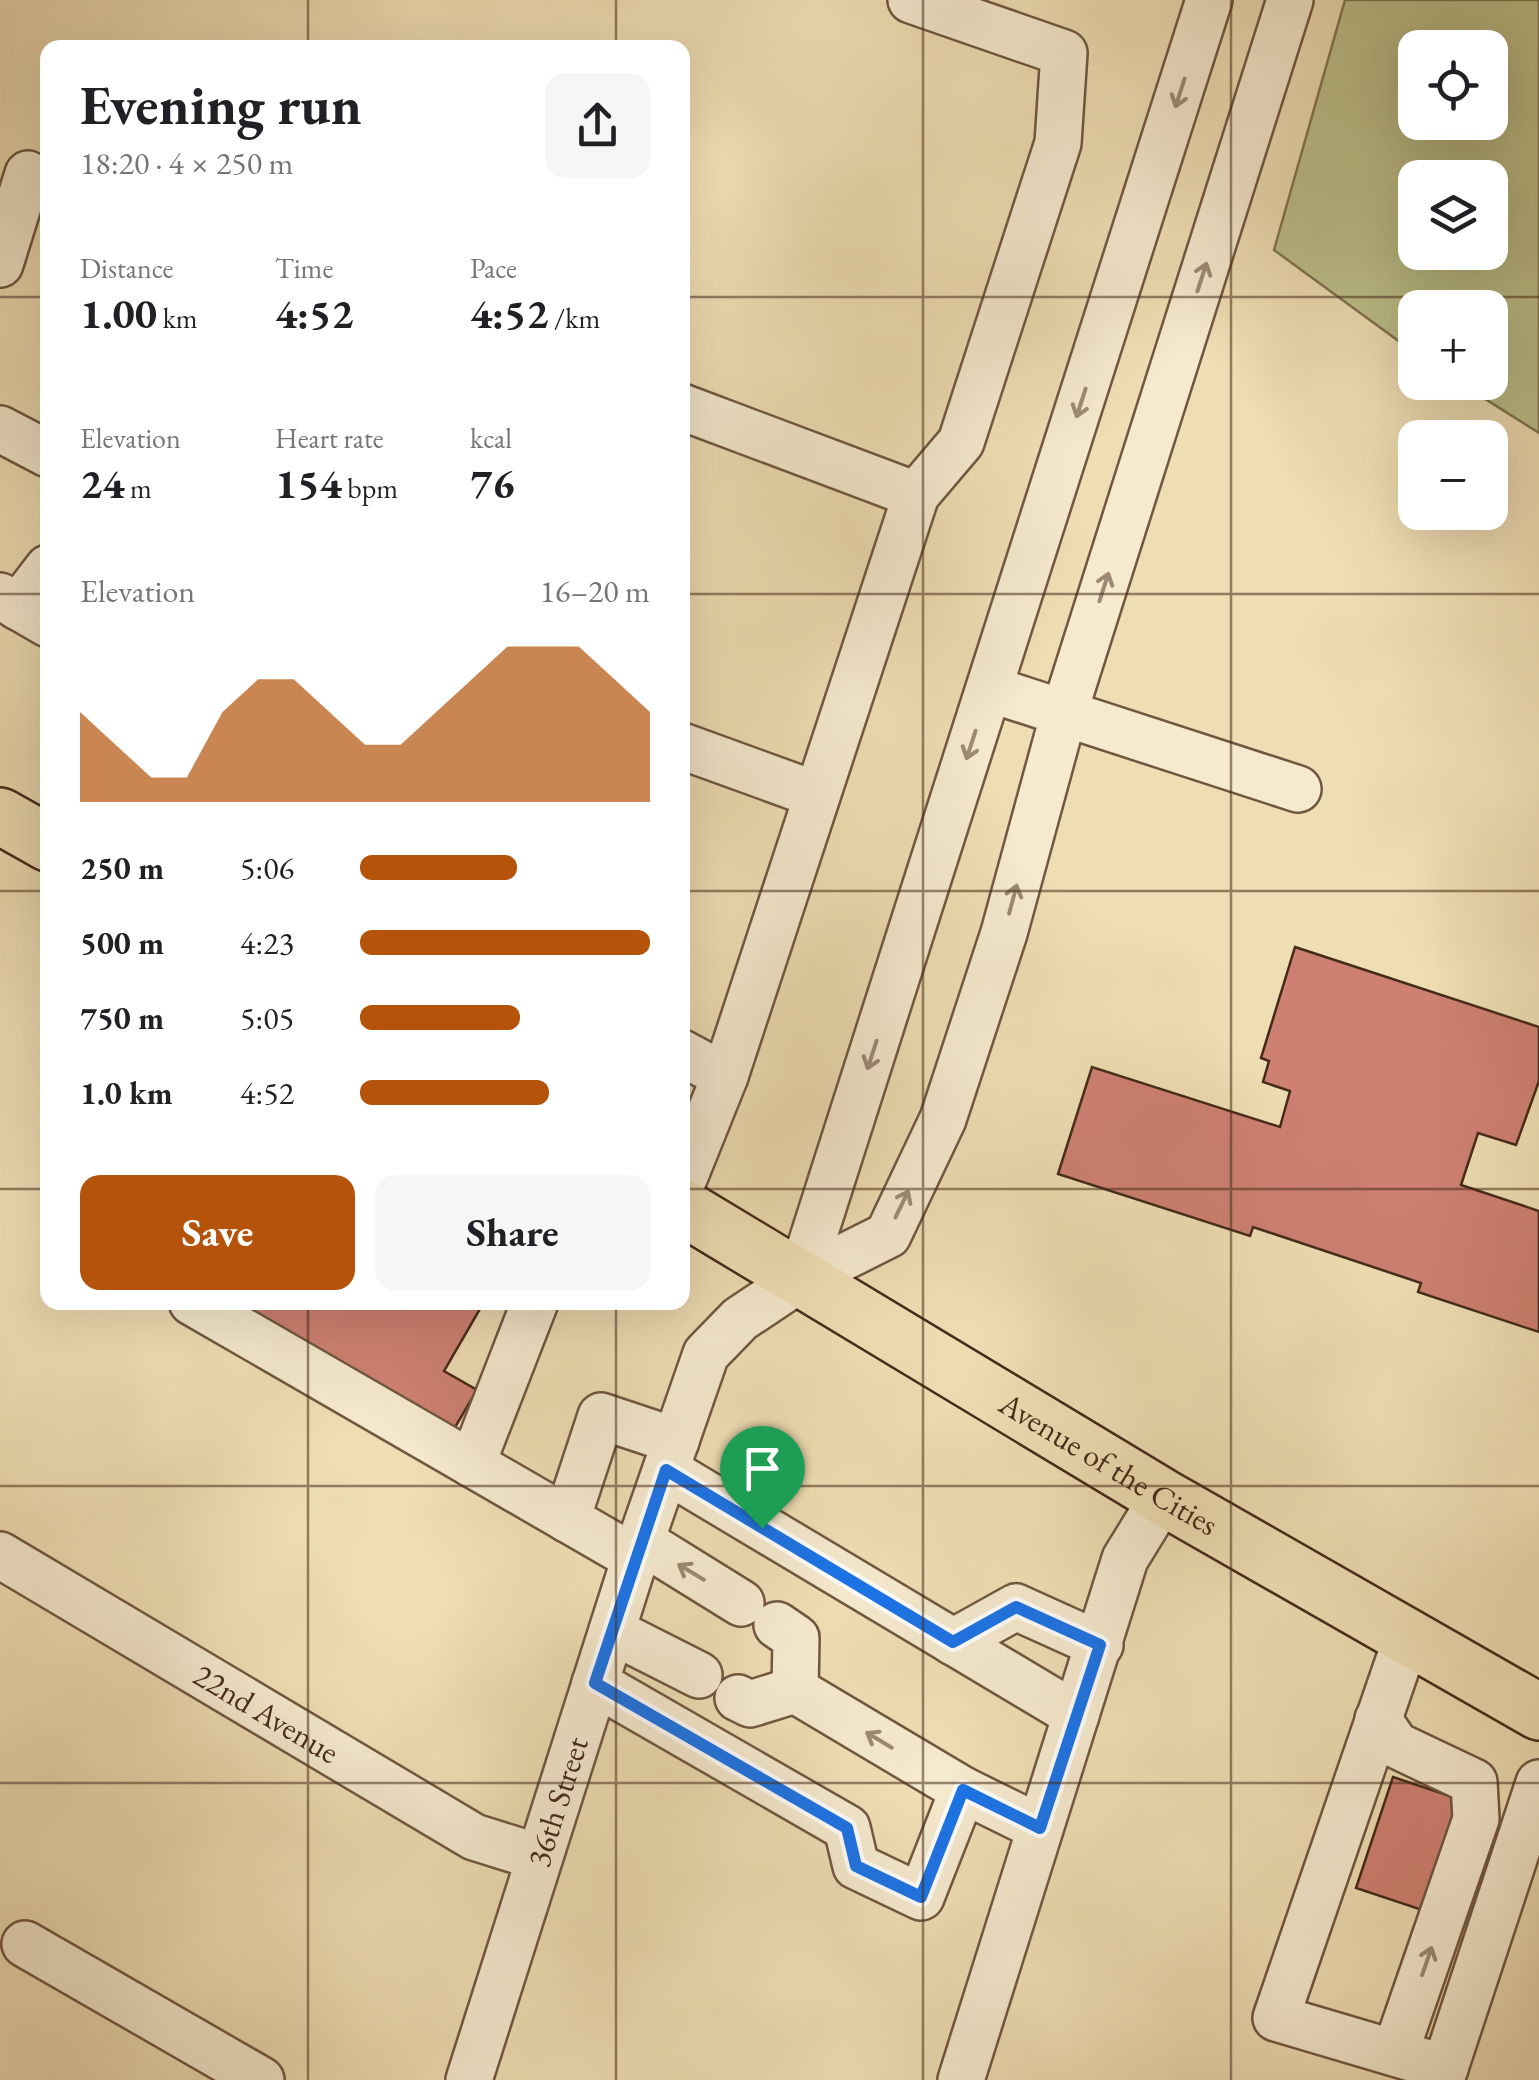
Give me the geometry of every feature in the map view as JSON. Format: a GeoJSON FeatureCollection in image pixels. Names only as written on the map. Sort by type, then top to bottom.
{"type":"FeatureCollection","features":[{"type":"Feature","properties":{"kind":"main road"},"geometry":{"type":"LineString","coordinates":[[0,816],[40,838]]}},
{"type":"Feature","properties":{"kind":"main road","name":"Avenue of the Cities"},"geometry":{"type":"LineString","coordinates":[[690,1212],[1163,1496],[1539,1712]]}},
{"type":"Feature","properties":{"kind":"street"},"geometry":{"type":"LineString","coordinates":[[690,1163],[725,1076],[916,494],[961,442],[1058,144],[1064,53],[911,0]]}},
{"type":"Feature","properties":{"kind":"street"},"geometry":{"type":"LineString","coordinates":[[800,1279],[1209,0]]}},
{"type":"Feature","properties":{"kind":"street","name":"36th Street"},"geometry":{"type":"LineString","coordinates":[[469,2080],[538,1856],[706,1354],[740,1319],[800,1279],[888,1235],[943,1119],[1004,933],[1064,714],[1290,0]]}},
{"type":"Feature","properties":{"kind":"street"},"geometry":{"type":"LineString","coordinates":[[0,264],[25,173]]}},
{"type":"Feature","properties":{"kind":"street"},"geometry":{"type":"LineString","coordinates":[[690,410],[916,494]]}},
{"type":"Feature","properties":{"kind":"street"},"geometry":{"type":"LineString","coordinates":[[0,429],[40,450]]}},
{"type":"Feature","properties":{"kind":"street"},"geometry":{"type":"LineString","coordinates":[[22,609],[40,581]]}},
{"type":"Feature","properties":{"kind":"street"},"geometry":{"type":"LineString","coordinates":[[990,689],[1298,789]]}},
{"type":"Feature","properties":{"kind":"street"},"geometry":{"type":"LineString","coordinates":[[690,749],[817,794]]}},
{"type":"Feature","properties":{"kind":"street"},"geometry":{"type":"LineString","coordinates":[[690,1057],[725,1076]]}},
{"type":"Feature","properties":{"kind":"street"},"geometry":{"type":"LineString","coordinates":[[206,1310],[567,1519],[638,1550],[759,1614],[796,1638],[794,1690]]}},
{"type":"Feature","properties":{"kind":"street"},"geometry":{"type":"LineString","coordinates":[[472,1464],[531,1310]]}},
{"type":"Feature","properties":{"kind":"street"},"geometry":{"type":"LineString","coordinates":[[567,1519],[601,1416],[671,1456],[953,1642],[1076,1716]]}},
{"type":"Feature","properties":{"kind":"street"},"geometry":{"type":"LineString","coordinates":[[961,2080],[1125,1559],[1163,1496]]}},
{"type":"Feature","properties":{"kind":"street","name":"22nd Avenue"},"geometry":{"type":"LineString","coordinates":[[0,1555],[474,1836],[538,1856]]}},
{"type":"Feature","properties":{"kind":"street"},"geometry":{"type":"LineString","coordinates":[[953,1642],[1016,1607],[1100,1645]]}},
{"type":"Feature","properties":{"kind":"street"},"geometry":{"type":"LineString","coordinates":[[612,1631],[698,1675]]}},
{"type":"Feature","properties":{"kind":"street"},"geometry":{"type":"LineString","coordinates":[[1407,1637],[1276,2018],[1395,2053],[1443,2074],[1539,1783]]}},
{"type":"Feature","properties":{"kind":"street"},"geometry":{"type":"LineString","coordinates":[[595,1683],[847,1828],[856,1866],[921,1897],[963,1790]]}},
{"type":"Feature","properties":{"kind":"street"},"geometry":{"type":"LineString","coordinates":[[738,1698],[750,1704],[794,1690],[963,1790],[1040,1828]]}},
{"type":"Feature","properties":{"kind":"street"},"geometry":{"type":"LineString","coordinates":[[1378,1719],[1396,1745],[1474,1782],[1476,1818],[1395,2053]]}},
{"type":"Feature","properties":{"kind":"street"},"geometry":{"type":"LineString","coordinates":[[25,1944],[261,2080]]}},
{"type":"Feature","properties":{"kind":"green space"},"geometry":{"type":"Polygon","coordinates":[[[1345,0],[1539,0],[1539,433],[1487,400],[1508,400],[1508,290],[1398,290],[1398,341],[1274,250],[1345,0]]]}},
{"type":"Feature","properties":{"kind":"building"},"geometry":{"type":"Polygon","coordinates":[[[1295,947],[1539,1027],[1539,1081],[1516,1145],[1478,1133],[1461,1185],[1539,1211],[1539,1332],[1418,1292],[1421,1283],[1253,1227],[1250,1236],[1058,1174],[1092,1067],[1280,1127],[1290,1091],[1263,1082],[1269,1061],[1261,1058],[1295,947]]]}},
{"type":"Feature","properties":{"kind":"building"},"geometry":{"type":"Polygon","coordinates":[[[250,1310],[479,1310],[444,1371],[477,1390],[454,1429],[250,1310]]]}},
{"type":"Feature","properties":{"kind":"building"},"geometry":{"type":"Polygon","coordinates":[[[1393,1777],[1459,1799],[1422,1910],[1356,1888],[1393,1777]]]}},
{"type":"Feature","properties":{"kind":"route"},"geometry":{"type":"LineString","coordinates":[[666,1470],[762,1528],[953,1642],[1016,1607],[1100,1645],[1040,1828],[963,1790],[921,1897],[856,1866],[847,1828],[595,1683],[666,1470]]}}]}
